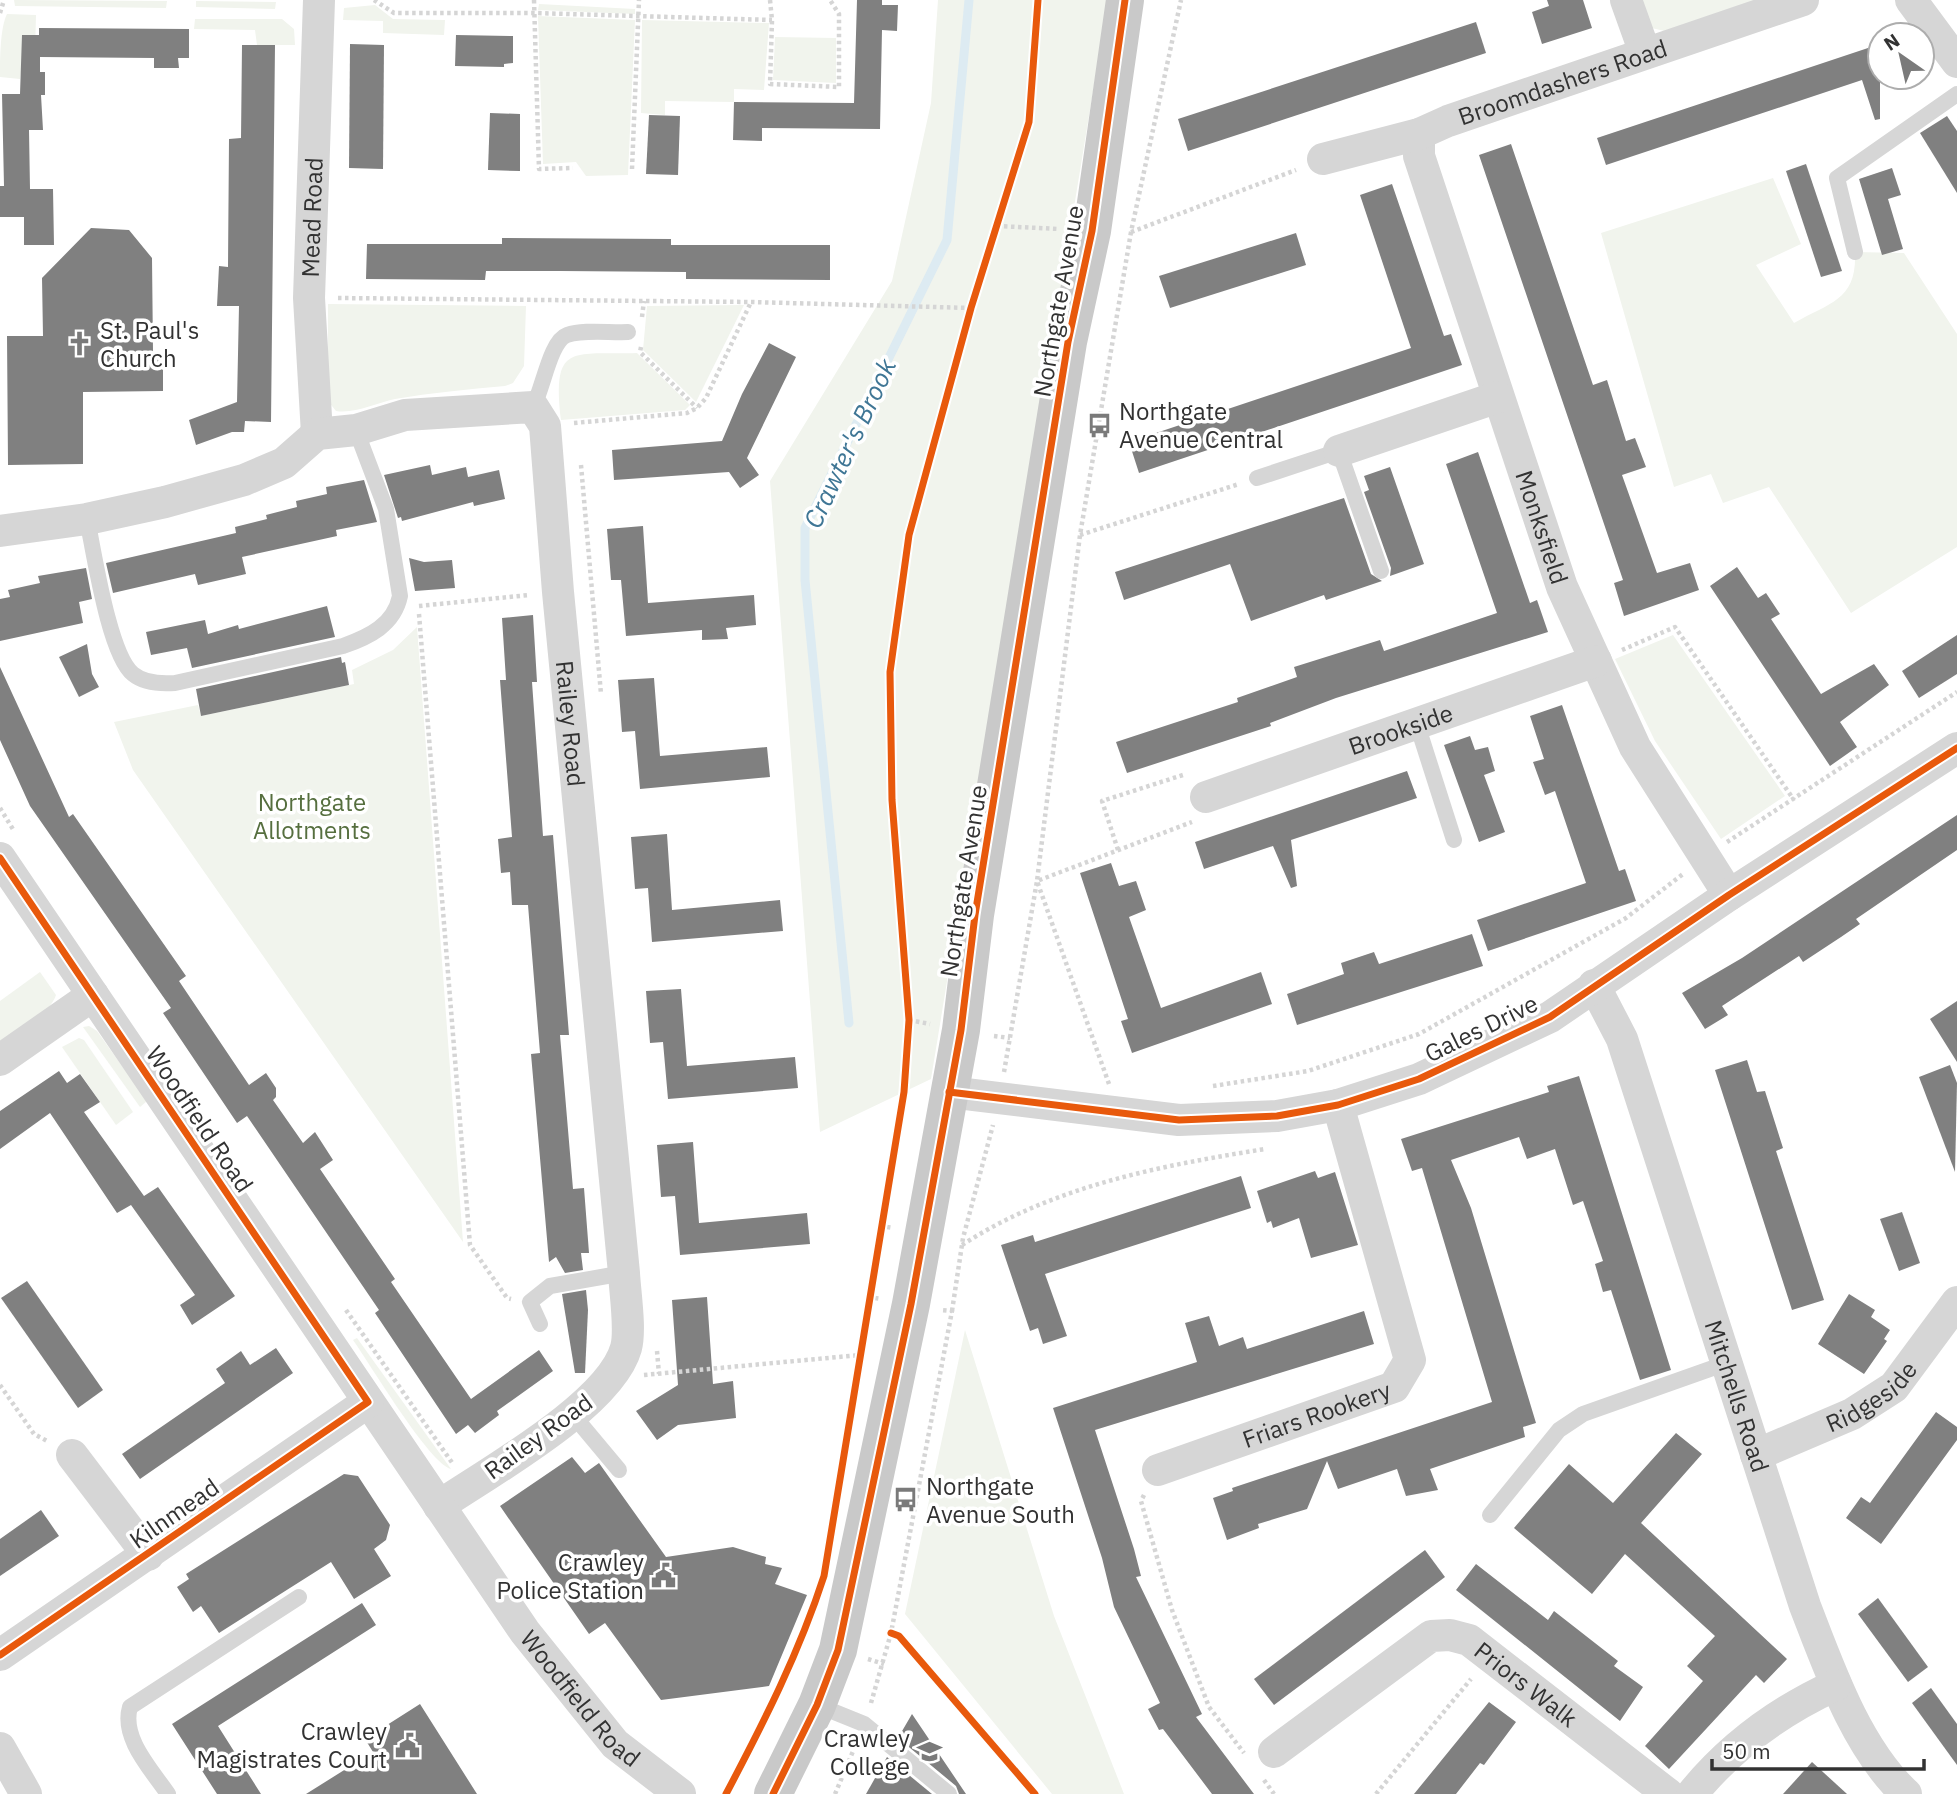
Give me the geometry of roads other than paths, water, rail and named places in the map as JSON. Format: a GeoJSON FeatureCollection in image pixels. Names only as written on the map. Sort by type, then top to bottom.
{"type":"FeatureCollection","features":[{"type":"Feature","properties":{"kind":"main road","name":"Northgate Avenue"},"geometry":{"type":"LineString","coordinates":[[773,1794],[817,1705],[838,1650],[911,1304],[949,1092],[1068,341],[1092,231],[1125,0]]}},
{"type":"Feature","properties":{"kind":"street","name":"Mead Road"},"geometry":{"type":"LineString","coordinates":[[317,434],[309,298],[319,0]]}},
{"type":"Feature","properties":{"kind":"street"},"geometry":{"type":"LineString","coordinates":[[1626,0],[1645,53]]}},
{"type":"Feature","properties":{"kind":"street","name":"Broomdashers Road"},"geometry":{"type":"LineString","coordinates":[[1323,159],[1419,134],[1439,124],[1803,0]]}},
{"type":"Feature","properties":{"kind":"street"},"geometry":{"type":"LineString","coordinates":[[1911,0],[1957,62]]}},
{"type":"Feature","properties":{"kind":"street","name":"Monksfield"},"geometry":{"type":"LineString","coordinates":[[1419,134],[1419,156],[1562,587],[1635,747],[1729,895]]}},
{"type":"Feature","properties":{"kind":"street"},"geometry":{"type":"LineString","coordinates":[[1339,451],[1498,397]]}},
{"type":"Feature","properties":{"kind":"street"},"geometry":{"type":"LineString","coordinates":[[0,531],[87,519],[165,502],[244,480],[284,463],[317,434],[356,429],[405,415],[539,416]]}},
{"type":"Feature","properties":{"kind":"street","name":"Railey Road"},"geometry":{"type":"LineString","coordinates":[[439,1506],[573,1415],[612,1378],[627,1346],[624,1273],[539,416]]}},
{"type":"Feature","properties":{"kind":"street","name":"Brookside"},"geometry":{"type":"LineString","coordinates":[[1206,797],[1416,721],[1596,661]]}},
{"type":"Feature","properties":{"kind":"street","name":"Gales Drive"},"geometry":{"type":"LineString","coordinates":[[949,1092],[1003,1082],[1120,1114],[1193,1119],[1277,1115],[1338,1105],[1419,1079],[1550,1017],[1729,895],[1957,748]]}},
{"type":"Feature","properties":{"kind":"street","name":"Woodfield Road"},"geometry":{"type":"LineString","coordinates":[[0,858],[525,1632],[615,1744],[680,1794]]}},
{"type":"Feature","properties":{"kind":"street","name":"Mitchells Road"},"geometry":{"type":"LineString","coordinates":[[1594,985],[1622,1039],[1805,1606],[1836,1685],[1860,1731],[1896,1785],[1906,1794]]}},
{"type":"Feature","properties":{"kind":"street"},"geometry":{"type":"LineString","coordinates":[[0,1060],[93,995]]}},
{"type":"Feature","properties":{"kind":"street","name":"Friars Rookery"},"geometry":{"type":"LineString","coordinates":[[1158,1470],[1394,1387],[1410,1360],[1338,1105]]}},
{"type":"Feature","properties":{"kind":"street","name":"Ridgeside"},"geometry":{"type":"LineString","coordinates":[[1756,1455],[1852,1415],[1894,1387],[1925,1349],[1957,1302]]}},
{"type":"Feature","properties":{"kind":"street","name":"Kilnmead"},"geometry":{"type":"LineString","coordinates":[[0,1655],[368,1402]]}},
{"type":"Feature","properties":{"kind":"street"},"geometry":{"type":"LineString","coordinates":[[72,1455],[148,1555]]}},
{"type":"Feature","properties":{"kind":"street","name":"Priors Walk"},"geometry":{"type":"LineString","coordinates":[[1273,1752],[1431,1636],[1450,1635],[1469,1640],[1668,1794]]}},
{"type":"Feature","properties":{"kind":"street"},"geometry":{"type":"LineString","coordinates":[[1692,1794],[1755,1730],[1836,1685]]}},
{"type":"Feature","properties":{"kind":"street"},"geometry":{"type":"LineString","coordinates":[[0,1748],[26,1794]]}},
{"type":"Feature","properties":{"kind":"lane"},"geometry":{"type":"LineString","coordinates":[[1854,252],[1837,178],[1957,94]]}},
{"type":"Feature","properties":{"kind":"lane"},"geometry":{"type":"LineString","coordinates":[[539,416],[550,356],[556,343],[566,335],[634,337]]}},
{"type":"Feature","properties":{"kind":"lane"},"geometry":{"type":"LineString","coordinates":[[87,519],[117,652],[134,675],[150,682],[175,683],[343,646],[367,637],[387,623],[397,609],[400,596],[386,509],[356,429]]}},
{"type":"Feature","properties":{"kind":"lane"},"geometry":{"type":"LineString","coordinates":[[1257,478],[1339,451],[1381,571]]}},
{"type":"Feature","properties":{"kind":"lane"},"geometry":{"type":"LineString","coordinates":[[1416,721],[1454,840]]}},
{"type":"Feature","properties":{"kind":"lane"},"geometry":{"type":"LineString","coordinates":[[540,1324],[530,1302],[550,1286],[624,1273]]}},
{"type":"Feature","properties":{"kind":"lane"},"geometry":{"type":"LineString","coordinates":[[1490,1515],[1559,1430],[1583,1413],[1727,1363]]}},
{"type":"Feature","properties":{"kind":"lane"},"geometry":{"type":"LineString","coordinates":[[573,1415],[619,1470]]}},
{"type":"Feature","properties":{"kind":"lane"},"geometry":{"type":"LineString","coordinates":[[168,1794],[131,1737],[126,1720],[130,1707],[299,1597]]}},
{"type":"Feature","properties":{"kind":"lane"},"geometry":{"type":"LineString","coordinates":[[817,1705],[864,1724],[949,1794]]}},
{"type":"Feature","properties":{"kind":"waterway","name":"Crawter's Brook"},"geometry":{"type":"LineString","coordinates":[[849,1023],[805,580],[805,528],[947,240],[969,0]]}},
{"type":"Feature","properties":{"kind":"place","name":"St. Paul's Church"},"geometry":{"type":"Point","coordinates":[80,344]}},
{"type":"Feature","properties":{"kind":"place","name":"Northgate Avenue Central"},"geometry":{"type":"Point","coordinates":[1099,425]}},
{"type":"Feature","properties":{"kind":"place","name":"Northgate Avenue South"},"geometry":{"type":"Point","coordinates":[906,1500]}},
{"type":"Feature","properties":{"kind":"place","name":"Crawley Police Station"},"geometry":{"type":"Point","coordinates":[664,1576]}},
{"type":"Feature","properties":{"kind":"place","name":"Crawley Magistrates Court"},"geometry":{"type":"Point","coordinates":[407,1745]}},
{"type":"Feature","properties":{"kind":"place","name":"Crawley College"},"geometry":{"type":"Point","coordinates":[930,1752]}},
{"type":"Feature","properties":{"kind":"park label","name":"Northgate Allotments"},"geometry":{"type":"Point","coordinates":[312,816]}}]}
